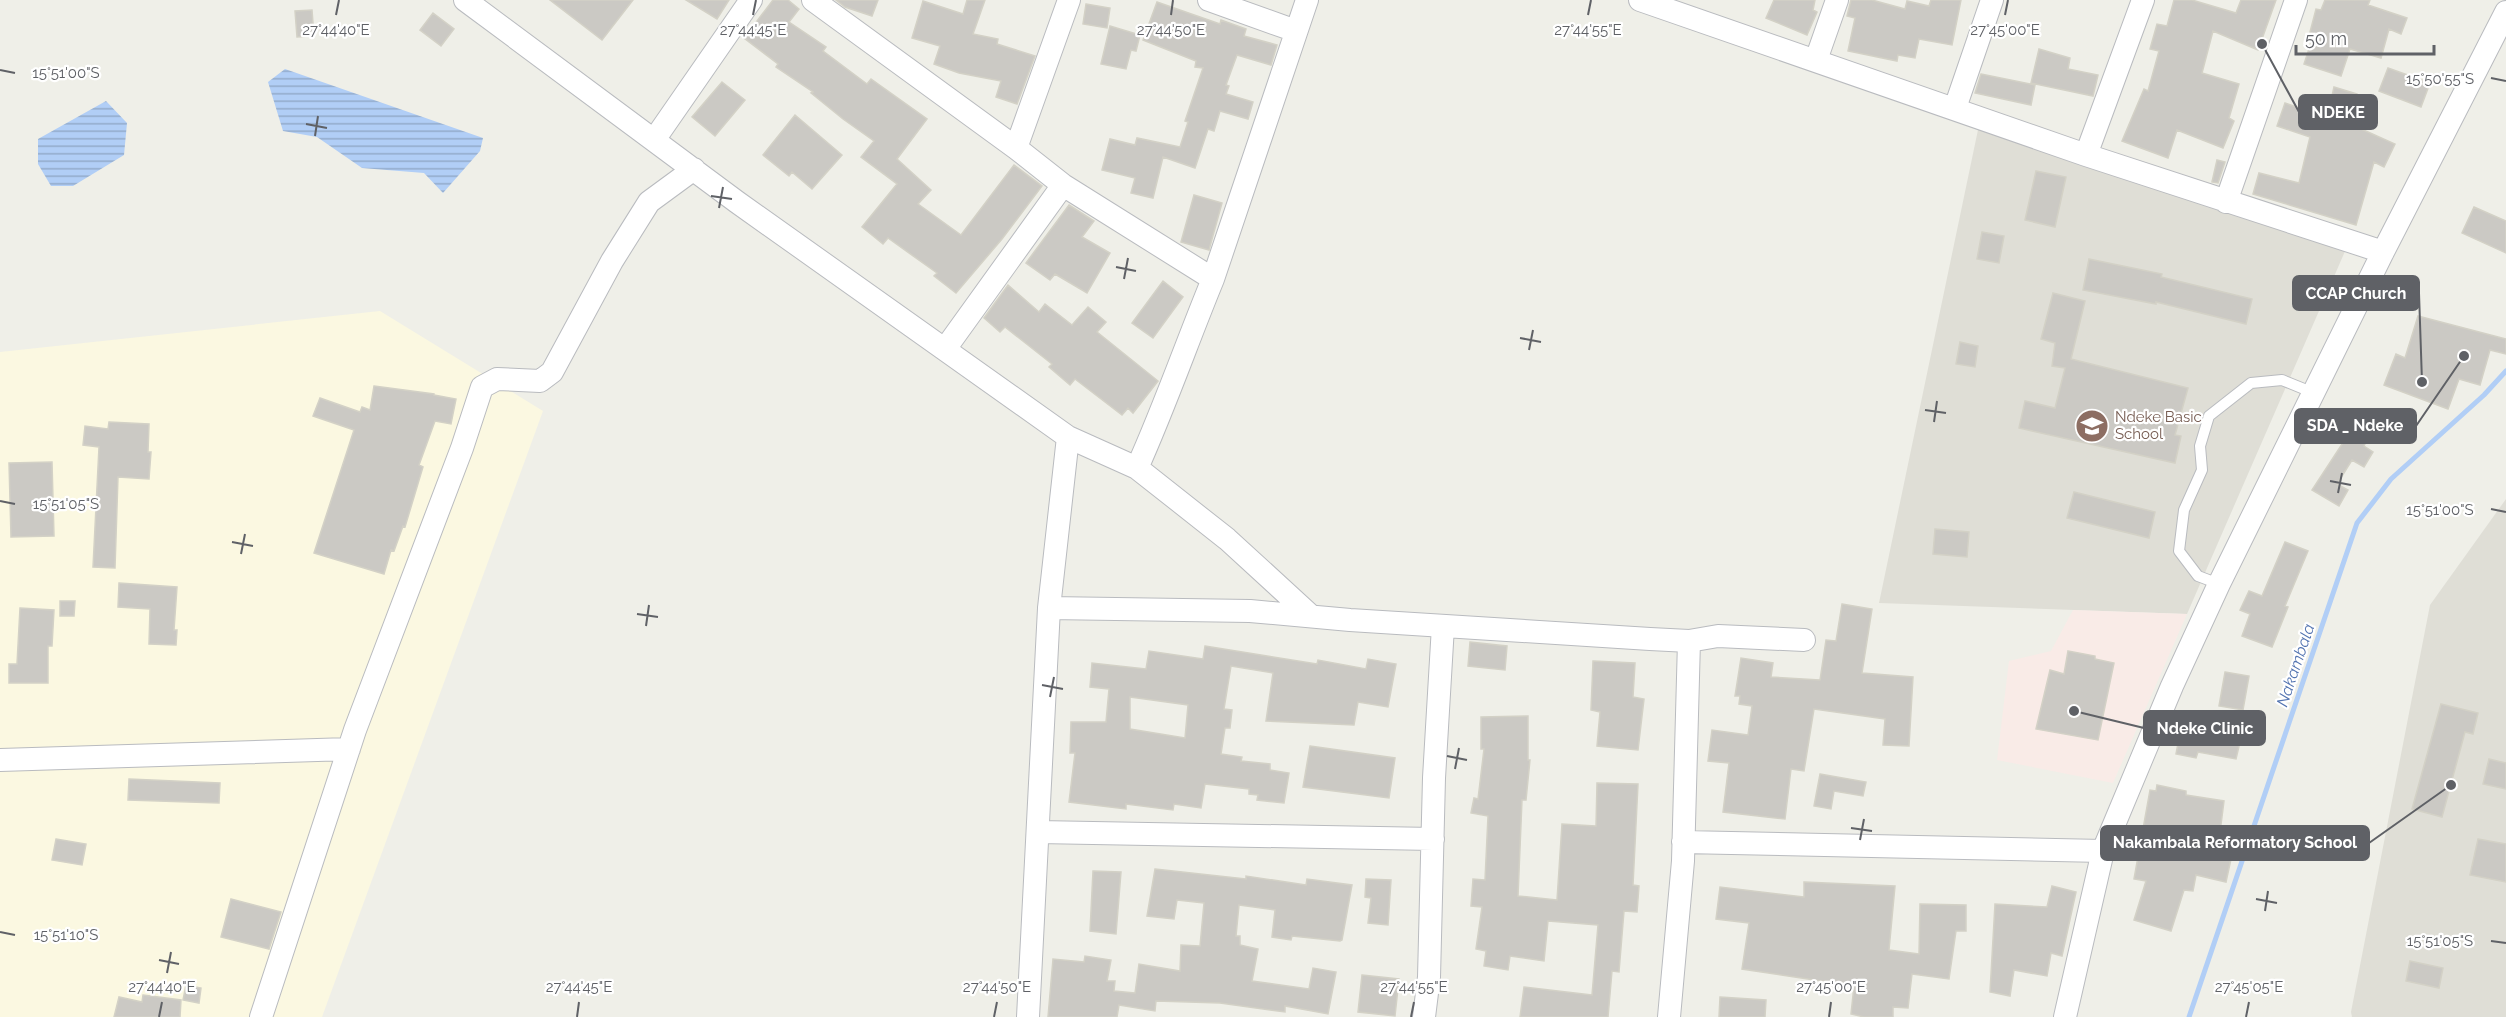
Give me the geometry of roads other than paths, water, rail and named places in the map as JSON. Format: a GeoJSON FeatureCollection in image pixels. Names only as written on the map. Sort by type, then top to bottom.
{"type":"FeatureCollection","features":[{"type":"Feature","properties":{"kind":"street"},"geometry":{"type":"LineString","coordinates":[[465,0],[694,169],[1068,437],[1137,468],[1227,539],[1310,615]]}},
{"type":"Feature","properties":{"kind":"street"},"geometry":{"type":"LineString","coordinates":[[654,140],[751,0]]}},
{"type":"Feature","properties":{"kind":"street"},"geometry":{"type":"LineString","coordinates":[[813,0],[1063,185],[1213,279]]}},
{"type":"Feature","properties":{"kind":"street"},"geometry":{"type":"LineString","coordinates":[[1016,148],[1069,0]]}},
{"type":"Feature","properties":{"kind":"street"},"geometry":{"type":"LineString","coordinates":[[1209,0],[1296,31]]}},
{"type":"Feature","properties":{"kind":"street"},"geometry":{"type":"LineString","coordinates":[[1137,468],[1168,396],[1213,279],[1307,0]]}},
{"type":"Feature","properties":{"kind":"street"},"geometry":{"type":"LineString","coordinates":[[1640,0],[1677,6],[1816,60],[2086,155],[2383,252]]}},
{"type":"Feature","properties":{"kind":"street"},"geometry":{"type":"LineString","coordinates":[[1816,60],[1837,0]]}},
{"type":"Feature","properties":{"kind":"street"},"geometry":{"type":"LineString","coordinates":[[1955,108],[1992,0]]}},
{"type":"Feature","properties":{"kind":"street"},"geometry":{"type":"LineString","coordinates":[[2086,155],[2143,0]]}},
{"type":"Feature","properties":{"kind":"street"},"geometry":{"type":"LineString","coordinates":[[2226,202],[2296,0]]}},
{"type":"Feature","properties":{"kind":"street"},"geometry":{"type":"LineString","coordinates":[[2065,1017],[2103,851],[2172,686],[2219,584],[2383,252],[2503,24]]}},
{"type":"Feature","properties":{"kind":"street"},"geometry":{"type":"LineString","coordinates":[[261,1017],[349,749],[462,448],[482,387],[497,379],[540,381],[552,372],[612,261],[649,202],[694,169]]}},
{"type":"Feature","properties":{"kind":"street"},"geometry":{"type":"LineString","coordinates":[[945,350],[1063,185]]}},
{"type":"Feature","properties":{"kind":"street"},"geometry":{"type":"LineString","coordinates":[[1028,1017],[1049,608],[1068,437]]}},
{"type":"Feature","properties":{"kind":"street"},"geometry":{"type":"LineString","coordinates":[[1049,608],[1250,611],[1443,626],[1689,641],[1718,636],[1803,640]]}},
{"type":"Feature","properties":{"kind":"street"},"geometry":{"type":"LineString","coordinates":[[1424,1017],[1429,977],[1434,778],[1443,626]]}},
{"type":"Feature","properties":{"kind":"street"},"geometry":{"type":"LineString","coordinates":[[1669,1017],[1683,842],[1689,641]]}},
{"type":"Feature","properties":{"kind":"street"},"geometry":{"type":"LineString","coordinates":[[0,760],[349,749]]}},
{"type":"Feature","properties":{"kind":"street"},"geometry":{"type":"LineString","coordinates":[[1038,832],[1433,839]]}},
{"type":"Feature","properties":{"kind":"street"},"geometry":{"type":"LineString","coordinates":[[1683,842],[2103,851]]}},
{"type":"Feature","properties":{"kind":"lane"},"geometry":{"type":"LineString","coordinates":[[2219,584],[2198,576],[2180,551],[2184,510],[2202,470],[2200,446],[2209,416],[2251,383],[2282,380],[2314,393]]}},
{"type":"Feature","properties":{"kind":"water"},"geometry":{"type":"Polygon","coordinates":[[[285,69],[483,138],[480,151],[443,193],[424,173],[362,168],[317,137],[283,131],[268,82],[285,69]]]}},
{"type":"Feature","properties":{"kind":"water"},"geometry":{"type":"Polygon","coordinates":[[[106,101],[127,123],[124,155],[73,186],[51,186],[38,164],[38,139],[106,101]]]}},
{"type":"Feature","properties":{"kind":"waterway","name":"Nakambala"},"geometry":{"type":"LineString","coordinates":[[2189,1017],[2357,523],[2391,479],[2484,395],[2506,371]]}},
{"type":"Feature","properties":{"kind":"place","name":"NDEKE"},"geometry":{"type":"Point","coordinates":[2262,44]}},
{"type":"Feature","properties":{"kind":"place","name":"SDA _ Ndeke"},"geometry":{"type":"Point","coordinates":[2464,356]}},
{"type":"Feature","properties":{"kind":"place","name":"CCAP Church"},"geometry":{"type":"Point","coordinates":[2422,382]}},
{"type":"Feature","properties":{"kind":"place","name":"Ndeke Basic School"},"geometry":{"type":"Point","coordinates":[2092,426]}},
{"type":"Feature","properties":{"kind":"place","name":"Ndeke Clinic"},"geometry":{"type":"Point","coordinates":[2074,711]}},
{"type":"Feature","properties":{"kind":"place","name":"Nakambala Reformatory School"},"geometry":{"type":"Point","coordinates":[2451,785]}}]}
